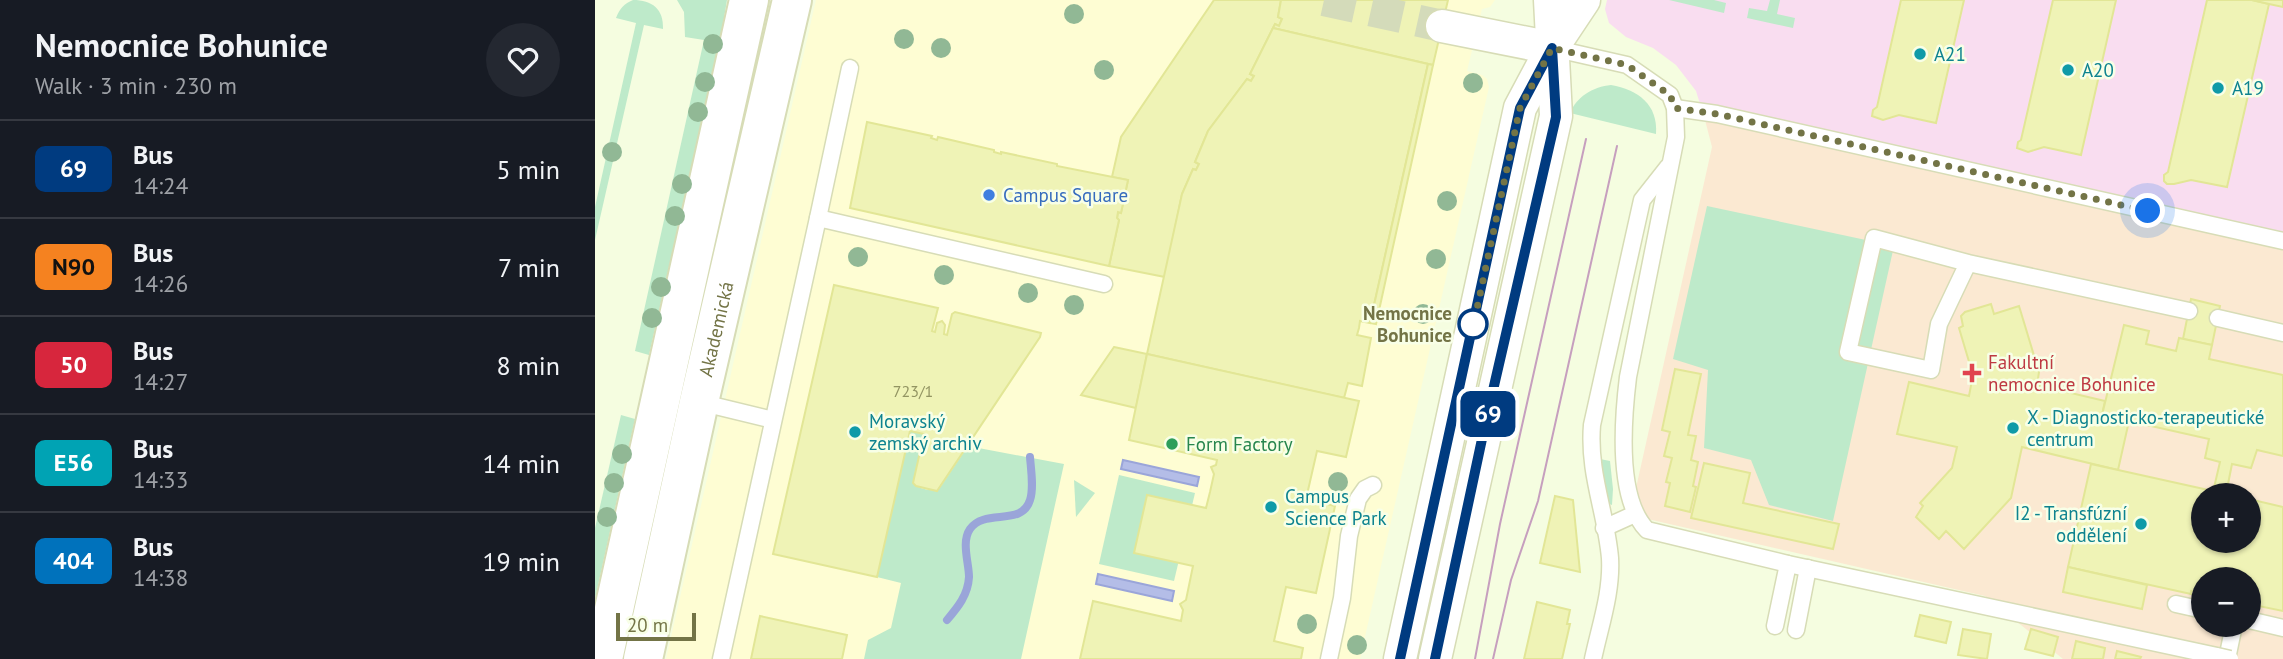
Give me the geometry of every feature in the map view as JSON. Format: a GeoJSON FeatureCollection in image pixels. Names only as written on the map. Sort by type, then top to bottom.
{"type":"FeatureCollection","features":[{"type":"Feature","properties":{"kind":"street","name":"Akademická"},"geometry":{"type":"LineString","coordinates":[[603,659],[749,0]]}},
{"type":"Feature","properties":{"kind":"street","name":"Akademická"},"geometry":{"type":"LineString","coordinates":[[643,659],[699,401],[792,0]]}},
{"type":"Feature","properties":{"kind":"street"},"geometry":{"type":"LineString","coordinates":[[1435,659],[1485,425],[1556,117],[1550,0]]}},
{"type":"Feature","properties":{"kind":"street"},"geometry":{"type":"LineString","coordinates":[[1400,659],[1520,108],[1552,48],[1584,0]]}},
{"type":"Feature","properties":{"kind":"street"},"geometry":{"type":"LineString","coordinates":[[1442,26],[1552,48]]}},
{"type":"Feature","properties":{"kind":"lane"},"geometry":{"type":"LineString","coordinates":[[1552,48],[1627,65],[1670,95],[1675,108],[1676,137],[1627,377],[1623,414],[1629,491],[1635,514],[1647,530],[1788,564],[2225,658],[2231,637]]}},
{"type":"Feature","properties":{"kind":"lane"},"geometry":{"type":"LineString","coordinates":[[721,659],[850,68]]}},
{"type":"Feature","properties":{"kind":"lane"},"geometry":{"type":"LineString","coordinates":[[1675,108],[1717,114],[2283,242]]}},
{"type":"Feature","properties":{"kind":"lane"},"geometry":{"type":"LineString","coordinates":[[1593,659],[1611,578],[1610,555],[1591,460],[1592,425],[1642,200],[1670,165]]}},
{"type":"Feature","properties":{"kind":"lane"},"geometry":{"type":"LineString","coordinates":[[818,218],[1104,284]]}},
{"type":"Feature","properties":{"kind":"lane"},"geometry":{"type":"LineString","coordinates":[[1968,263],[1939,324],[1931,370],[1848,352],[1874,238],[1968,263],[2189,311]]}},
{"type":"Feature","properties":{"kind":"lane"},"geometry":{"type":"LineString","coordinates":[[2218,318],[2283,333]]}},
{"type":"Feature","properties":{"kind":"lane"},"geometry":{"type":"LineString","coordinates":[[699,401],[773,419]]}},
{"type":"Feature","properties":{"kind":"lane"},"geometry":{"type":"LineString","coordinates":[[1329,659],[1342,598],[1349,536],[1357,499],[1365,489],[1373,485]]}},
{"type":"Feature","properties":{"kind":"lane"},"geometry":{"type":"LineString","coordinates":[[1604,528],[1635,514]]}},
{"type":"Feature","properties":{"kind":"lane"},"geometry":{"type":"LineString","coordinates":[[1775,626],[1788,564]]}},
{"type":"Feature","properties":{"kind":"lane"},"geometry":{"type":"LineString","coordinates":[[1796,630],[1808,568]]}},
{"type":"Feature","properties":{"kind":"lane"},"geometry":{"type":"LineString","coordinates":[[2176,604],[2191,607]]}},
{"type":"Feature","properties":{"kind":"lane"},"geometry":{"type":"LineString","coordinates":[[2261,623],[2283,628]]}},
{"type":"Feature","properties":{"kind":"shaded area"},"geometry":{"type":"Polygon","coordinates":[[[633,0],[655,7],[661,16],[663,29],[644,25],[595,240],[595,207],[636,23],[616,18],[623,7],[633,0]]]}},
{"type":"Feature","properties":{"kind":"shaded area"},"geometry":{"type":"Polygon","coordinates":[[[677,0],[727,0],[720,42],[649,355],[635,351],[704,40],[685,37],[684,12],[677,0]]]}},
{"type":"Feature","properties":{"kind":"shaded area"},"geometry":{"type":"Polygon","coordinates":[[[816,0],[1495,0],[1490,7],[1482,9],[1467,71],[1482,75],[1487,79],[1489,87],[1360,659],[666,659],[816,0]]]}},
{"type":"Feature","properties":{"kind":"shaded area"},"geometry":{"type":"Polygon","coordinates":[[[1607,0],[2283,0],[2283,250],[1705,120],[1696,91],[1676,65],[1653,48],[1626,37],[1609,23],[1605,9],[1607,0]]]}},
{"type":"Feature","properties":{"kind":"shaded area"},"geometry":{"type":"Polygon","coordinates":[[[1669,0],[1714,0],[1726,3],[1724,13],[1669,0]]]}},
{"type":"Feature","properties":{"kind":"shaded area"},"geometry":{"type":"Polygon","coordinates":[[[1770,0],[1780,0],[1777,14],[1795,18],[1793,28],[1747,18],[1749,8],[1767,11],[1770,0]]]}},
{"type":"Feature","properties":{"kind":"shaded area"},"geometry":{"type":"Polygon","coordinates":[[[1611,85],[1630,91],[1644,100],[1654,114],[1656,134],[1570,113],[1586,93],[1611,85]]]}},
{"type":"Feature","properties":{"kind":"shaded area","name":"Fakultní nemocnice Bohunice"},"geometry":{"type":"Polygon","coordinates":[[[1705,120],[2283,250],[2283,659],[2063,659],[1985,596],[1630,515],[1712,147],[1705,120]]]}},
{"type":"Feature","properties":{"kind":"shaded area"},"geometry":{"type":"Polygon","coordinates":[[[1707,206],[1894,246],[1833,521],[1769,505],[1751,460],[1704,448],[1708,370],[1673,359],[1707,206]]]}},
{"type":"Feature","properties":{"kind":"shaded area"},"geometry":{"type":"Polygon","coordinates":[[[621,415],[635,419],[595,599],[595,528],[621,415]]]}},
{"type":"Feature","properties":{"kind":"shaded area"},"geometry":{"type":"Polygon","coordinates":[[[910,431],[924,434],[913,483],[926,489],[939,489],[968,446],[1064,464],[1021,659],[864,659],[868,640],[891,628],[901,583],[877,577],[910,431]]]}},
{"type":"Feature","properties":{"kind":"shaded area"},"geometry":{"type":"Polygon","coordinates":[[[1600,459],[1610,461],[1612,505],[1607,503],[1600,459]]]}},
{"type":"Feature","properties":{"kind":"shaded area"},"geometry":{"type":"Polygon","coordinates":[[[1119,475],[1195,493],[1174,581],[1099,564],[1119,475]]]}},
{"type":"Feature","properties":{"kind":"shaded area"},"geometry":{"type":"Polygon","coordinates":[[[1074,480],[1095,493],[1076,517],[1074,480]]]}},
{"type":"Feature","properties":{"kind":"water"},"geometry":{"type":"Polygon","coordinates":[[[1123,460],[1199,477],[1197,486],[1121,469],[1123,460]]]}},
{"type":"Feature","properties":{"kind":"water"},"geometry":{"type":"Polygon","coordinates":[[[1098,574],[1174,591],[1172,601],[1096,584],[1098,574]]]}},
{"type":"Feature","properties":{"kind":"building"},"geometry":{"type":"Polygon","coordinates":[[[1214,0],[1281,0],[1278,17],[1282,19],[1279,26],[1275,24],[1250,74],[1254,76],[1251,81],[1247,79],[1208,131],[1195,162],[1199,164],[1196,170],[1193,169],[1182,194],[1165,277],[1109,266],[1119,220],[1118,212],[1121,213],[1128,180],[1112,177],[1121,137],[1214,0]]]}},
{"type":"Feature","properties":{"kind":"building"},"geometry":{"type":"Polygon","coordinates":[[[1281,0],[1448,0],[1433,65],[1273,28],[1275,24],[1279,26],[1282,19],[1278,17],[1281,0]]]}},
{"type":"Feature","properties":{"kind":"building","name":"A21"},"geometry":{"type":"Polygon","coordinates":[[[1901,0],[1964,0],[1936,123],[1899,115],[1883,120],[1872,116],[1877,107],[1901,0]]]}},
{"type":"Feature","properties":{"kind":"building","name":"A20"},"geometry":{"type":"Polygon","coordinates":[[[2053,0],[2116,0],[2081,155],[2044,147],[2028,152],[2017,148],[2053,0]]]}},
{"type":"Feature","properties":{"kind":"building","name":"A19"},"geometry":{"type":"Polygon","coordinates":[[[2207,0],[2252,0],[2269,4],[2227,187],[2191,180],[2167,184],[2164,175],[2168,172],[2207,0]]]}},
{"type":"Feature","properties":{"kind":"building"},"geometry":{"type":"Polygon","coordinates":[[[2252,0],[2283,0],[2283,7],[2269,4],[2252,0]]]}},
{"type":"Feature","properties":{"kind":"building"},"geometry":{"type":"Polygon","coordinates":[[[1273,28],[1428,64],[1370,323],[1360,321],[1357,335],[1371,338],[1362,386],[1348,383],[1344,398],[1147,354],[1182,194],[1193,169],[1196,170],[1199,164],[1195,162],[1208,131],[1247,79],[1251,81],[1254,76],[1250,74],[1273,28]]]}},
{"type":"Feature","properties":{"kind":"building"},"geometry":{"type":"Polygon","coordinates":[[[1428,64],[1433,65],[1376,324],[1370,323],[1428,64]]]}},
{"type":"Feature","properties":{"kind":"building","name":"Campus Square"},"geometry":{"type":"Polygon","coordinates":[[[867,122],[932,136],[931,138],[937,140],[938,137],[1001,154],[1128,180],[1121,213],[1118,212],[1119,220],[1109,266],[850,208],[867,122]]]}},
{"type":"Feature","properties":{"kind":"building","name":"Moravský zemský archiv"},"geometry":{"type":"Polygon","coordinates":[[[834,285],[938,308],[932,331],[935,332],[937,323],[942,321],[945,325],[944,334],[947,335],[952,314],[955,312],[1041,333],[937,491],[913,483],[924,434],[910,431],[877,577],[773,554],[834,285]]]}},
{"type":"Feature","properties":{"kind":"building"},"geometry":{"type":"Polygon","coordinates":[[[2191,299],[2220,306],[2212,345],[2183,339],[2191,299]]]}},
{"type":"Feature","properties":{"kind":"building","name":"X - Diagnosticko-terapeutické centrum"},"geometry":{"type":"Polygon","coordinates":[[[1991,304],[1994,314],[2019,306],[2039,372],[2037,385],[2105,401],[2102,415],[2129,421],[2118,470],[2022,447],[2011,498],[1964,549],[1946,531],[1939,539],[1916,517],[1923,506],[1920,503],[1952,468],[1957,447],[1897,434],[1909,382],[1969,396],[1973,375],[1959,328],[1963,326],[1961,316],[1965,312],[1991,304]]]}},
{"type":"Feature","properties":{"kind":"building"},"geometry":{"type":"Polygon","coordinates":[[[2124,325],[2149,331],[2146,344],[2176,351],[2179,338],[2212,345],[2209,359],[2283,375],[2283,456],[2257,450],[2251,468],[2232,464],[2228,483],[2215,483],[2220,462],[2205,458],[2209,439],[2102,415],[2124,325]]]}},
{"type":"Feature","properties":{"kind":"building"},"geometry":{"type":"Polygon","coordinates":[[[1114,347],[1147,354],[1136,408],[1081,395],[1114,347]]]}},
{"type":"Feature","properties":{"kind":"building","name":"Campus Science Park"},"geometry":{"type":"Polygon","coordinates":[[[1147,354],[1359,401],[1346,457],[1317,451],[1306,499],[1335,506],[1316,593],[1286,587],[1274,641],[1303,648],[1301,659],[1080,659],[1093,601],[1181,621],[1183,610],[1180,604],[1186,600],[1193,566],[1134,553],[1147,495],[1206,508],[1214,474],[1211,467],[1216,465],[1217,460],[1129,440],[1147,354]]]}},
{"type":"Feature","properties":{"kind":"building"},"geometry":{"type":"Polygon","coordinates":[[[1675,369],[1701,374],[1688,435],[1696,436],[1691,460],[1698,462],[1690,512],[1665,506],[1670,483],[1666,482],[1672,458],[1664,456],[1670,432],[1662,430],[1675,369]]]}},
{"type":"Feature","properties":{"kind":"building"},"geometry":{"type":"Polygon","coordinates":[[[1704,463],[1750,473],[1743,503],[1839,524],[1833,549],[1691,518],[1704,463]]]}},
{"type":"Feature","properties":{"kind":"building","name":"I2 - Transfúzní oddělení"},"geometry":{"type":"Polygon","coordinates":[[[2091,464],[2191,486],[2191,553],[2261,553],[2261,502],[2283,507],[2283,611],[2261,606],[2261,567],[2191,567],[2191,594],[2068,567],[2091,464]]]}},
{"type":"Feature","properties":{"kind":"building"},"geometry":{"type":"Polygon","coordinates":[[[1555,496],[1573,500],[1580,572],[1540,563],[1555,496]]]}},
{"type":"Feature","properties":{"kind":"building"},"geometry":{"type":"Polygon","coordinates":[[[2068,567],[2147,585],[2142,609],[2063,592],[2068,567]]]}},
{"type":"Feature","properties":{"kind":"building"},"geometry":{"type":"Polygon","coordinates":[[[1537,602],[1570,610],[1567,624],[1570,624],[1562,659],[1524,659],[1537,602]]]}},
{"type":"Feature","properties":{"kind":"building"},"geometry":{"type":"Polygon","coordinates":[[[1920,615],[1951,622],[1946,643],[1915,636],[1920,615]]]}},
{"type":"Feature","properties":{"kind":"building"},"geometry":{"type":"Polygon","coordinates":[[[760,616],[847,635],[842,659],[751,659],[760,616]]]}},
{"type":"Feature","properties":{"kind":"building"},"geometry":{"type":"Polygon","coordinates":[[[1963,629],[1991,634],[1987,659],[1958,655],[1963,629]]]}},
{"type":"Feature","properties":{"kind":"building"},"geometry":{"type":"Polygon","coordinates":[[[2031,629],[2058,637],[2053,656],[2025,649],[2031,629]]]}},
{"type":"Feature","properties":{"kind":"building"},"geometry":{"type":"Polygon","coordinates":[[[2076,641],[2105,648],[2103,659],[2072,659],[2076,641]]]}},
{"type":"Feature","properties":{"kind":"building"},"geometry":{"type":"Polygon","coordinates":[[[2117,651],[2141,657],[2115,659],[2117,651]]]}},
{"type":"Feature","properties":{"kind":"waterway"},"geometry":{"type":"LineString","coordinates":[[947,620],[967,589],[967,534],[985,519],[1011,516],[1026,508],[1032,490],[1030,457]]}},
{"type":"Feature","properties":{"kind":"tunnel"},"geometry":{"type":"LineString","coordinates":[[1324,0],[1442,26]]}},
{"type":"Feature","properties":{"kind":"tram line"},"geometry":{"type":"LineString","coordinates":[[1475,659],[1500,524],[1586,139]]}},
{"type":"Feature","properties":{"kind":"tram line"},"geometry":{"type":"LineString","coordinates":[[1493,659],[1511,580],[1538,501],[1617,146]]}},
{"type":"Feature","properties":{"kind":"bus line","name":"69"},"geometry":{"type":"LineString","coordinates":[[1400,659],[1520,108],[1552,48],[1556,117],[1485,425],[1435,659]]}},
{"type":"Feature","properties":{"kind":"place","name":"A21"},"geometry":{"type":"Point","coordinates":[1920,54]}},
{"type":"Feature","properties":{"kind":"place","name":"A20"},"geometry":{"type":"Point","coordinates":[2068,70]}},
{"type":"Feature","properties":{"kind":"place","name":"A19"},"geometry":{"type":"Point","coordinates":[2218,88]}},
{"type":"Feature","properties":{"kind":"place","name":"Campus Square"},"geometry":{"type":"Point","coordinates":[989,195]}},
{"type":"Feature","properties":{"kind":"place","name":"Nemocnice Bohunice"},"geometry":{"type":"Point","coordinates":[1473,324]}},
{"type":"Feature","properties":{"kind":"place","name":"Fakultní nemocnice Bohunice"},"geometry":{"type":"Point","coordinates":[1972,373]}},
{"type":"Feature","properties":{"kind":"place","name":"X - Diagnosticko-terapeutické centrum"},"geometry":{"type":"Point","coordinates":[2013,428]}},
{"type":"Feature","properties":{"kind":"place","name":"Moravský zemský archiv"},"geometry":{"type":"Point","coordinates":[855,432]}},
{"type":"Feature","properties":{"kind":"place","name":"Form Factory"},"geometry":{"type":"Point","coordinates":[1172,444]}},
{"type":"Feature","properties":{"kind":"place","name":"Campus Science Park"},"geometry":{"type":"Point","coordinates":[1271,507]}},
{"type":"Feature","properties":{"kind":"place","name":"I2 - Transfúzní oddělení"},"geometry":{"type":"Point","coordinates":[2141,524]}},
{"type":"Feature","properties":{"kind":"route"},"geometry":{"type":"LineString","coordinates":[[1473,324],[1473,327],[1520,108],[1552,48],[1627,65],[1670,95],[1675,108],[1717,114],[2148,211]]}}]}
